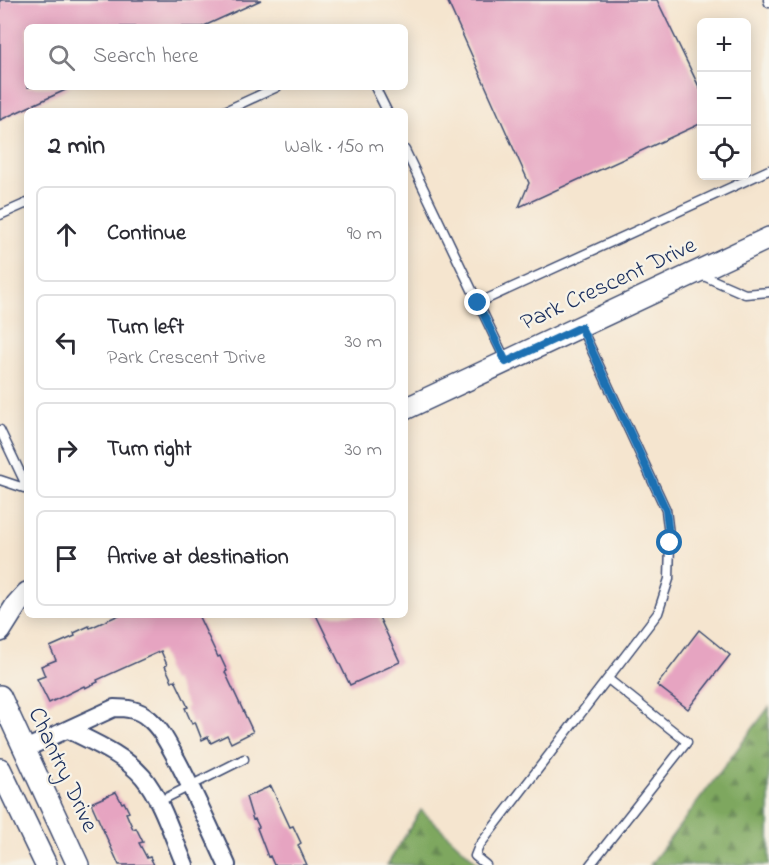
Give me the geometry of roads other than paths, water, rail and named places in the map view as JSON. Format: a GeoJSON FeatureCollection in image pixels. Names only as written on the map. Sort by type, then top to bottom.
{"type":"FeatureCollection","features":[{"type":"Feature","properties":{"kind":"street","name":"Park Crescent Drive"},"geometry":{"type":"LineString","coordinates":[[408,408],[769,238]]}},
{"type":"Feature","properties":{"kind":"street"},"geometry":{"type":"LineString","coordinates":[[0,598],[24,587]]}},
{"type":"Feature","properties":{"kind":"street"},"geometry":{"type":"LineString","coordinates":[[0,631],[24,596]]}},
{"type":"Feature","properties":{"kind":"street","name":"Chantry Drive"},"geometry":{"type":"LineString","coordinates":[[0,696],[78,865]]}},
{"type":"Feature","properties":{"kind":"street"},"geometry":{"type":"LineString","coordinates":[[25,749],[114,708],[126,708],[140,712],[158,727],[190,786],[227,865]]}},
{"type":"Feature","properties":{"kind":"street"},"geometry":{"type":"LineString","coordinates":[[69,730],[109,750],[142,776],[158,802],[185,865]]}},
{"type":"Feature","properties":{"kind":"street"},"geometry":{"type":"LineString","coordinates":[[2,780],[46,865]]}},
{"type":"Feature","properties":{"kind":"lane"},"geometry":{"type":"LineString","coordinates":[[232,108],[270,90]]}},
{"type":"Feature","properties":{"kind":"lane"},"geometry":{"type":"LineString","coordinates":[[376,90],[386,108]]}},
{"type":"Feature","properties":{"kind":"lane"},"geometry":{"type":"LineString","coordinates":[[408,156],[506,362]]}},
{"type":"Feature","properties":{"kind":"lane"},"geometry":{"type":"LineString","coordinates":[[478,303],[769,170]]}},
{"type":"Feature","properties":{"kind":"lane"},"geometry":{"type":"LineString","coordinates":[[0,215],[24,204]]}},
{"type":"Feature","properties":{"kind":"lane"},"geometry":{"type":"LineString","coordinates":[[696,273],[746,294],[769,292]]}},
{"type":"Feature","properties":{"kind":"lane"},"geometry":{"type":"LineString","coordinates":[[486,865],[475,856],[478,846],[658,613],[669,579],[670,543],[666,510],[581,327]]}},
{"type":"Feature","properties":{"kind":"lane"},"geometry":{"type":"LineString","coordinates":[[0,430],[24,482]]}},
{"type":"Feature","properties":{"kind":"lane"},"geometry":{"type":"LineString","coordinates":[[0,480],[24,487]]}},
{"type":"Feature","properties":{"kind":"lane"},"geometry":{"type":"LineString","coordinates":[[591,865],[687,742],[608,679]]}},
{"type":"Feature","properties":{"kind":"lane"},"geometry":{"type":"LineString","coordinates":[[158,802],[244,759]]}}]}
